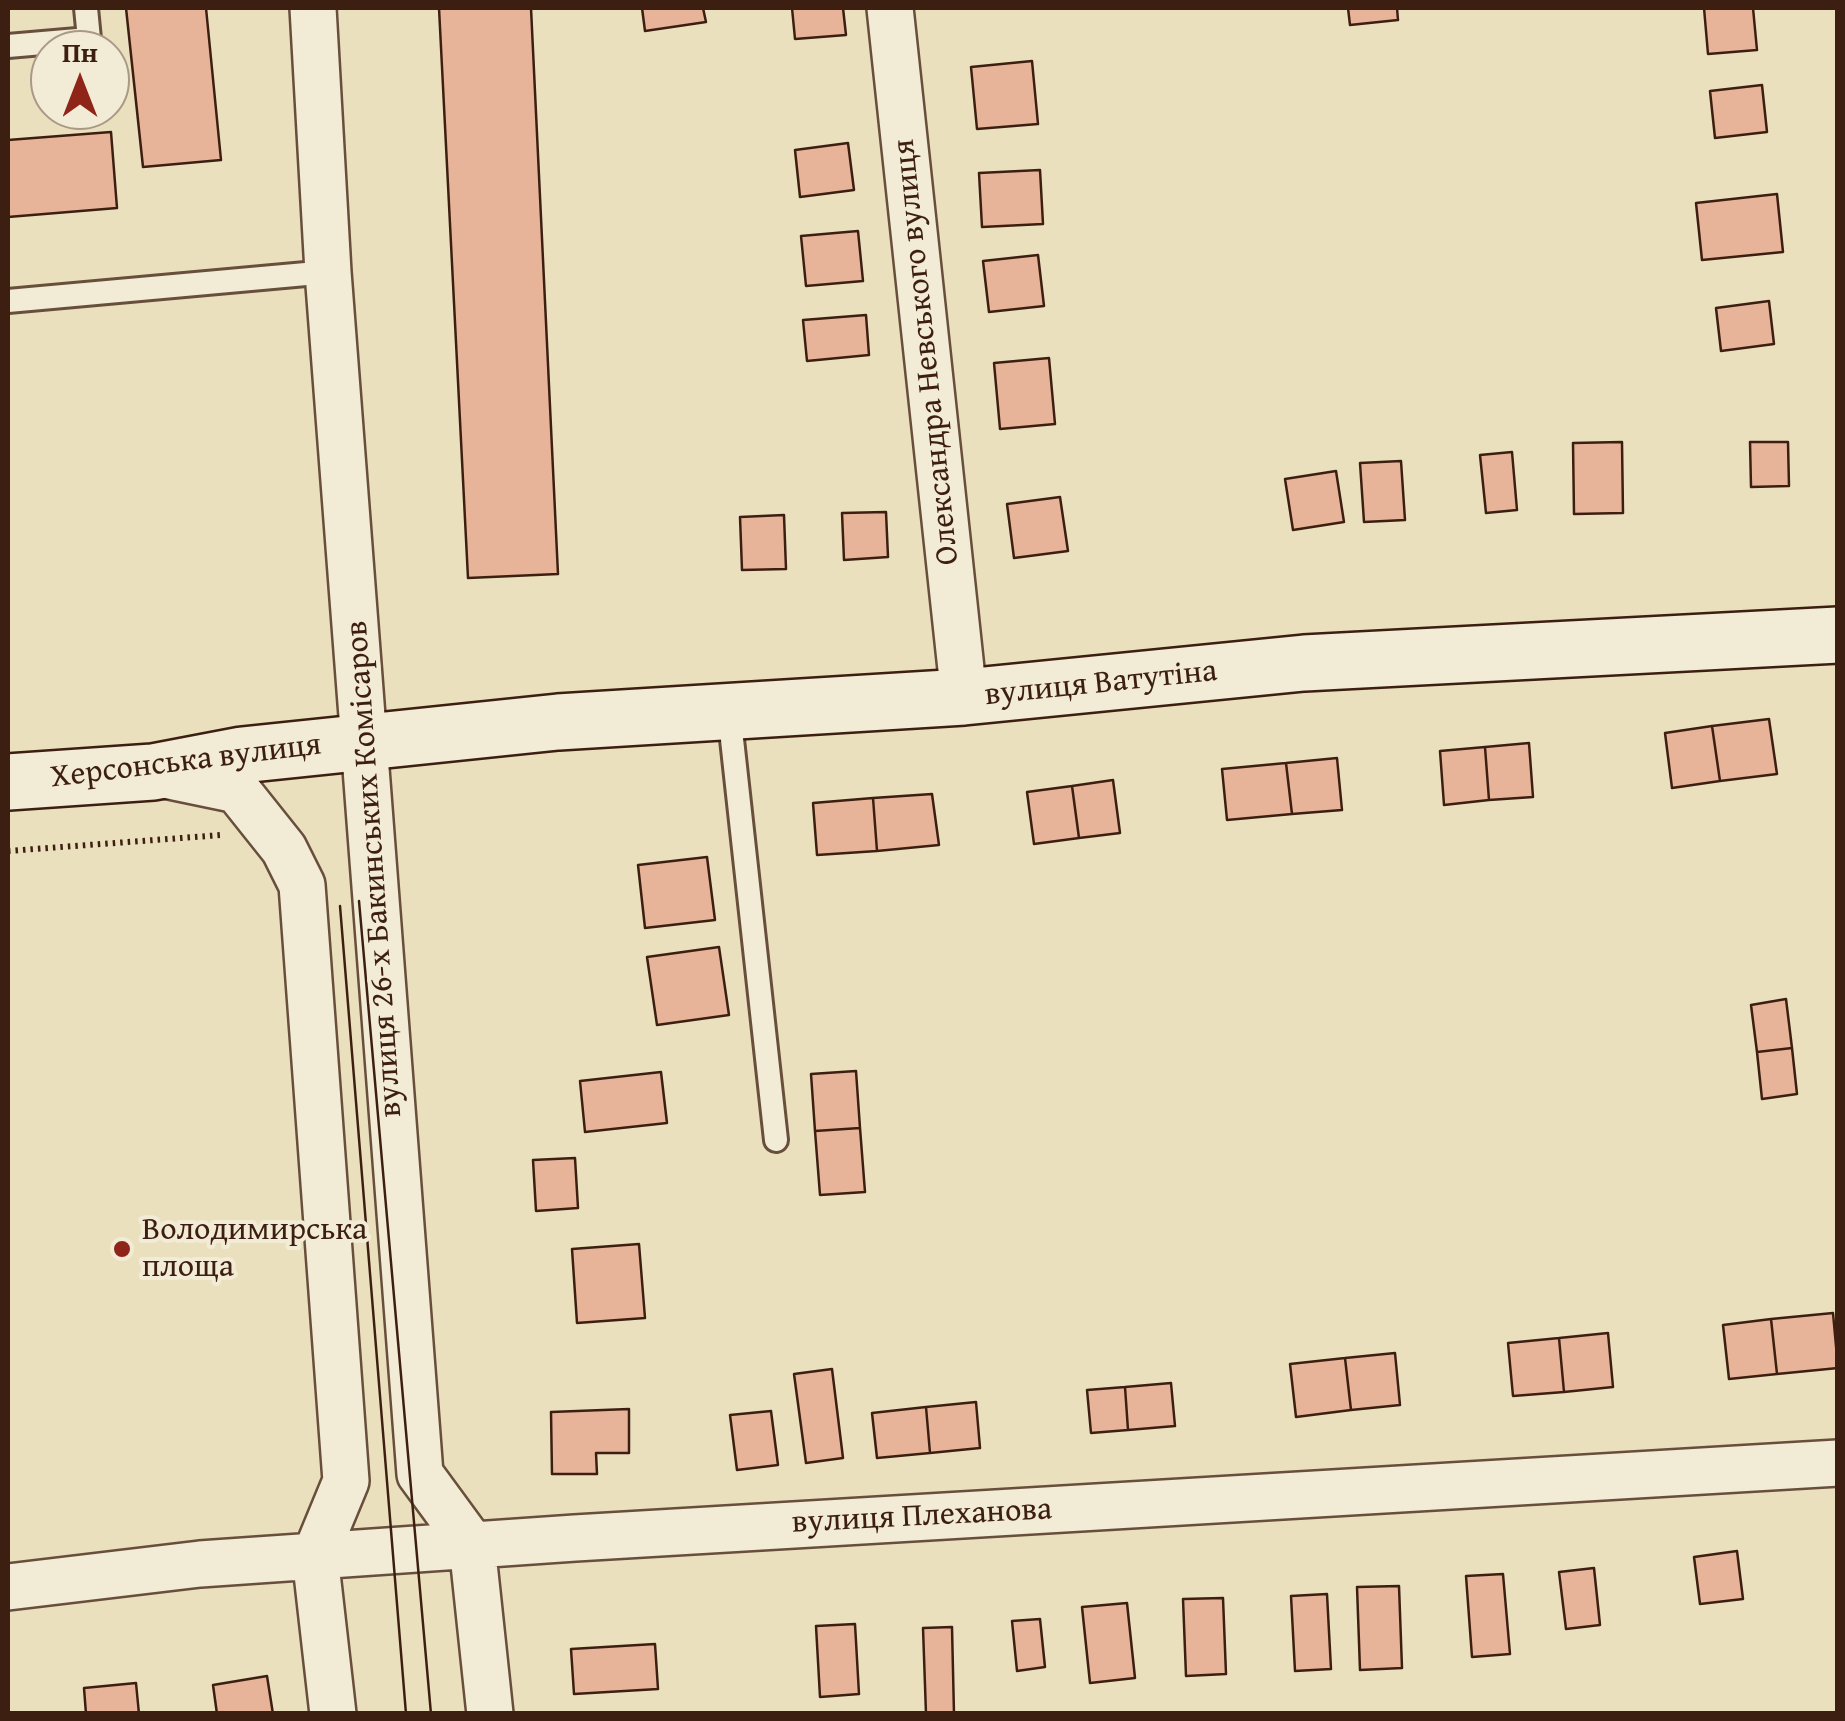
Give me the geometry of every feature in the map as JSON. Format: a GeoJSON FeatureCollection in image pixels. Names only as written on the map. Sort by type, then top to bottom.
{"type":"FeatureCollection","features":[{"type":"Feature","properties":{"kind":"street","name":"вулиця 26-х Бакинських Комісаров"},"geometry":{"type":"LineString","coordinates":[[313,8],[328,272],[420,1474],[472,1545]]}},
{"type":"Feature","properties":{"kind":"street","name":"Олександра Невського вулиця"},"geometry":{"type":"LineString","coordinates":[[890,8],[964,698]]}},
{"type":"Feature","properties":{"kind":"street","name":"вулиця Ватутіна"},"geometry":{"type":"LineString","coordinates":[[365,739],[964,698],[1304,663],[1838,635]]}},
{"type":"Feature","properties":{"kind":"street","name":"Херсонська вулиця"},"geometry":{"type":"LineString","coordinates":[[8,782],[153,772],[242,754],[365,739]]}},
{"type":"Feature","properties":{"kind":"street"},"geometry":{"type":"LineString","coordinates":[[153,772],[237,790],[270,832],[302,885],[346,1481],[316,1556],[333,1714]]}},
{"type":"Feature","properties":{"kind":"street","name":"вулиця Плеханова"},"geometry":{"type":"LineString","coordinates":[[8,1587],[316,1556],[472,1545],[1838,1463]]}},
{"type":"Feature","properties":{"kind":"street"},"geometry":{"type":"LineString","coordinates":[[472,1545],[490,1714]]}},
{"type":"Feature","properties":{"kind":"lane"},"geometry":{"type":"LineString","coordinates":[[8,46],[88,39],[86,8]]}},
{"type":"Feature","properties":{"kind":"lane"},"geometry":{"type":"LineString","coordinates":[[8,301],[328,272]]}},
{"type":"Feature","properties":{"kind":"lane"},"geometry":{"type":"LineString","coordinates":[[729,712],[776,1140]]}},
{"type":"Feature","properties":{"kind":"path"},"geometry":{"type":"LineString","coordinates":[[8,851],[270,832]]}},
{"type":"Feature","properties":{"kind":"building"},"geometry":{"type":"Polygon","coordinates":[[[126,8],[206,8],[221,160],[143,167],[126,8]]]}},
{"type":"Feature","properties":{"kind":"building"},"geometry":{"type":"Polygon","coordinates":[[[439,8],[531,8],[558,574],[468,578],[439,8]]]}},
{"type":"Feature","properties":{"kind":"building"},"geometry":{"type":"Polygon","coordinates":[[[642,8],[703,8],[706,22],[645,31],[642,8]]]}},
{"type":"Feature","properties":{"kind":"building"},"geometry":{"type":"Polygon","coordinates":[[[792,8],[843,8],[846,35],[795,39],[792,8]]]}},
{"type":"Feature","properties":{"kind":"building"},"geometry":{"type":"Polygon","coordinates":[[[1348,8],[1397,8],[1398,20],[1350,25],[1348,8]]]}},
{"type":"Feature","properties":{"kind":"building"},"geometry":{"type":"Polygon","coordinates":[[[1704,8],[1753,8],[1757,50],[1708,54],[1704,8]]]}},
{"type":"Feature","properties":{"kind":"building"},"geometry":{"type":"Polygon","coordinates":[[[1032,61],[1038,124],[977,129],[971,67],[1032,61]]]}},
{"type":"Feature","properties":{"kind":"building"},"geometry":{"type":"Polygon","coordinates":[[[1762,85],[1767,132],[1715,138],[1710,91],[1762,85]]]}},
{"type":"Feature","properties":{"kind":"building"},"geometry":{"type":"Polygon","coordinates":[[[111,132],[117,208],[8,217],[8,140],[111,132]]]}},
{"type":"Feature","properties":{"kind":"building"},"geometry":{"type":"Polygon","coordinates":[[[848,143],[854,190],[800,197],[795,150],[848,143]]]}},
{"type":"Feature","properties":{"kind":"building"},"geometry":{"type":"Polygon","coordinates":[[[1040,170],[1043,224],[982,227],[979,173],[1040,170]]]}},
{"type":"Feature","properties":{"kind":"building"},"geometry":{"type":"Polygon","coordinates":[[[1777,194],[1783,252],[1702,260],[1696,203],[1777,194]]]}},
{"type":"Feature","properties":{"kind":"building"},"geometry":{"type":"Polygon","coordinates":[[[858,231],[863,281],[806,286],[801,236],[858,231]]]}},
{"type":"Feature","properties":{"kind":"building"},"geometry":{"type":"Polygon","coordinates":[[[1038,255],[1044,306],[989,312],[983,261],[1038,255]]]}},
{"type":"Feature","properties":{"kind":"building"},"geometry":{"type":"Polygon","coordinates":[[[1769,301],[1774,344],[1721,351],[1716,308],[1769,301]]]}},
{"type":"Feature","properties":{"kind":"building"},"geometry":{"type":"Polygon","coordinates":[[[866,315],[869,355],[807,361],[803,320],[866,315]]]}},
{"type":"Feature","properties":{"kind":"building"},"geometry":{"type":"Polygon","coordinates":[[[1049,358],[1055,424],[1000,429],[994,363],[1049,358]]]}},
{"type":"Feature","properties":{"kind":"building"},"geometry":{"type":"Polygon","coordinates":[[[1622,442],[1623,513],[1574,514],[1573,443],[1622,442]]]}},
{"type":"Feature","properties":{"kind":"building"},"geometry":{"type":"Polygon","coordinates":[[[1750,442],[1788,442],[1789,486],[1751,487],[1750,442]]]}},
{"type":"Feature","properties":{"kind":"building"},"geometry":{"type":"Polygon","coordinates":[[[1512,452],[1517,510],[1486,513],[1480,455],[1512,452]]]}},
{"type":"Feature","properties":{"kind":"building"},"geometry":{"type":"Polygon","coordinates":[[[1401,461],[1405,520],[1364,522],[1360,463],[1401,461]]]}},
{"type":"Feature","properties":{"kind":"building"},"geometry":{"type":"Polygon","coordinates":[[[1336,471],[1344,522],[1293,530],[1285,479],[1336,471]]]}},
{"type":"Feature","properties":{"kind":"building"},"geometry":{"type":"Polygon","coordinates":[[[1060,497],[1068,551],[1014,558],[1007,504],[1060,497]]]}},
{"type":"Feature","properties":{"kind":"building"},"geometry":{"type":"Polygon","coordinates":[[[886,512],[888,557],[844,560],[842,513],[886,512]]]}},
{"type":"Feature","properties":{"kind":"building"},"geometry":{"type":"Polygon","coordinates":[[[784,515],[786,569],[742,570],[740,517],[784,515]]]}},
{"type":"Feature","properties":{"kind":"building"},"geometry":{"type":"Polygon","coordinates":[[[1769,719],[1777,774],[1720,781],[1712,726],[1769,719]]]}},
{"type":"Feature","properties":{"kind":"building"},"geometry":{"type":"Polygon","coordinates":[[[1712,726],[1720,781],[1672,788],[1665,733],[1712,726]]]}},
{"type":"Feature","properties":{"kind":"building"},"geometry":{"type":"Polygon","coordinates":[[[1529,743],[1533,797],[1489,800],[1485,747],[1529,743]]]}},
{"type":"Feature","properties":{"kind":"building"},"geometry":{"type":"Polygon","coordinates":[[[1485,747],[1489,800],[1444,805],[1440,751],[1485,747]]]}},
{"type":"Feature","properties":{"kind":"building"},"geometry":{"type":"Polygon","coordinates":[[[1337,758],[1342,810],[1292,814],[1286,763],[1337,758]]]}},
{"type":"Feature","properties":{"kind":"building"},"geometry":{"type":"Polygon","coordinates":[[[1286,763],[1292,814],[1227,820],[1222,769],[1286,763]]]}},
{"type":"Feature","properties":{"kind":"building"},"geometry":{"type":"Polygon","coordinates":[[[1113,780],[1120,833],[1079,838],[1072,786],[1113,780]]]}},
{"type":"Feature","properties":{"kind":"building"},"geometry":{"type":"Polygon","coordinates":[[[1072,786],[1079,838],[1034,844],[1027,792],[1072,786]]]}},
{"type":"Feature","properties":{"kind":"building"},"geometry":{"type":"Polygon","coordinates":[[[932,794],[939,845],[877,851],[873,798],[932,794]]]}},
{"type":"Feature","properties":{"kind":"building"},"geometry":{"type":"Polygon","coordinates":[[[873,798],[877,851],[817,855],[813,803],[873,798]]]}},
{"type":"Feature","properties":{"kind":"building"},"geometry":{"type":"Polygon","coordinates":[[[707,857],[715,920],[645,928],[638,865],[707,857]]]}},
{"type":"Feature","properties":{"kind":"building"},"geometry":{"type":"Polygon","coordinates":[[[719,947],[729,1015],[657,1025],[647,957],[719,947]]]}},
{"type":"Feature","properties":{"kind":"building"},"geometry":{"type":"Polygon","coordinates":[[[1786,999],[1792,1048],[1757,1052],[1751,1005],[1786,999]]]}},
{"type":"Feature","properties":{"kind":"building"},"geometry":{"type":"Polygon","coordinates":[[[1792,1048],[1797,1094],[1762,1099],[1757,1052],[1792,1048]]]}},
{"type":"Feature","properties":{"kind":"building"},"geometry":{"type":"Polygon","coordinates":[[[856,1071],[860,1128],[815,1131],[811,1074],[856,1071]]]}},
{"type":"Feature","properties":{"kind":"building"},"geometry":{"type":"Polygon","coordinates":[[[661,1072],[667,1123],[585,1132],[580,1081],[661,1072]]]}},
{"type":"Feature","properties":{"kind":"building"},"geometry":{"type":"Polygon","coordinates":[[[860,1128],[865,1192],[820,1195],[815,1131],[860,1128]]]}},
{"type":"Feature","properties":{"kind":"building"},"geometry":{"type":"Polygon","coordinates":[[[575,1158],[578,1208],[536,1211],[533,1160],[575,1158]]]}},
{"type":"Feature","properties":{"kind":"building"},"geometry":{"type":"Polygon","coordinates":[[[639,1244],[645,1318],[577,1323],[572,1249],[639,1244]]]}},
{"type":"Feature","properties":{"kind":"building"},"geometry":{"type":"Polygon","coordinates":[[[1833,1313],[1838,1368],[1777,1374],[1771,1319],[1833,1313]]]}},
{"type":"Feature","properties":{"kind":"building"},"geometry":{"type":"Polygon","coordinates":[[[1771,1319],[1777,1374],[1729,1379],[1723,1325],[1771,1319]]]}},
{"type":"Feature","properties":{"kind":"building"},"geometry":{"type":"Polygon","coordinates":[[[1608,1333],[1613,1387],[1564,1392],[1559,1338],[1608,1333]]]}},
{"type":"Feature","properties":{"kind":"building"},"geometry":{"type":"Polygon","coordinates":[[[1559,1338],[1564,1392],[1513,1396],[1508,1343],[1559,1338]]]}},
{"type":"Feature","properties":{"kind":"building"},"geometry":{"type":"Polygon","coordinates":[[[1395,1353],[1400,1405],[1351,1410],[1345,1358],[1395,1353]]]}},
{"type":"Feature","properties":{"kind":"building"},"geometry":{"type":"Polygon","coordinates":[[[1345,1358],[1351,1410],[1296,1417],[1290,1364],[1345,1358]]]}},
{"type":"Feature","properties":{"kind":"building"},"geometry":{"type":"Polygon","coordinates":[[[832,1369],[843,1458],[806,1463],[794,1374],[832,1369]]]}},
{"type":"Feature","properties":{"kind":"building"},"geometry":{"type":"Polygon","coordinates":[[[1171,1383],[1175,1426],[1128,1430],[1125,1387],[1171,1383]]]}},
{"type":"Feature","properties":{"kind":"building"},"geometry":{"type":"Polygon","coordinates":[[[1125,1387],[1128,1430],[1091,1433],[1087,1390],[1125,1387]]]}},
{"type":"Feature","properties":{"kind":"building"},"geometry":{"type":"Polygon","coordinates":[[[976,1402],[980,1448],[930,1453],[926,1407],[976,1402]]]}},
{"type":"Feature","properties":{"kind":"building"},"geometry":{"type":"Polygon","coordinates":[[[926,1407],[930,1453],[877,1458],[872,1413],[926,1407]]]}},
{"type":"Feature","properties":{"kind":"building"},"geometry":{"type":"Polygon","coordinates":[[[629,1409],[629,1453],[596,1453],[597,1474],[552,1474],[551,1412],[629,1409]]]}},
{"type":"Feature","properties":{"kind":"building"},"geometry":{"type":"Polygon","coordinates":[[[771,1411],[778,1465],[737,1470],[730,1415],[771,1411]]]}},
{"type":"Feature","properties":{"kind":"building"},"geometry":{"type":"Polygon","coordinates":[[[1737,1551],[1743,1599],[1700,1604],[1694,1557],[1737,1551]]]}},
{"type":"Feature","properties":{"kind":"building"},"geometry":{"type":"Polygon","coordinates":[[[1594,1568],[1600,1625],[1566,1629],[1559,1572],[1594,1568]]]}},
{"type":"Feature","properties":{"kind":"building"},"geometry":{"type":"Polygon","coordinates":[[[1503,1574],[1510,1654],[1472,1657],[1466,1576],[1503,1574]]]}},
{"type":"Feature","properties":{"kind":"building"},"geometry":{"type":"Polygon","coordinates":[[[1399,1586],[1402,1668],[1360,1670],[1357,1587],[1399,1586]]]}},
{"type":"Feature","properties":{"kind":"building"},"geometry":{"type":"Polygon","coordinates":[[[1327,1594],[1331,1669],[1295,1671],[1291,1596],[1327,1594]]]}},
{"type":"Feature","properties":{"kind":"building"},"geometry":{"type":"Polygon","coordinates":[[[1223,1598],[1226,1674],[1186,1676],[1183,1599],[1223,1598]]]}},
{"type":"Feature","properties":{"kind":"building"},"geometry":{"type":"Polygon","coordinates":[[[1127,1603],[1135,1678],[1090,1683],[1082,1607],[1127,1603]]]}},
{"type":"Feature","properties":{"kind":"building"},"geometry":{"type":"Polygon","coordinates":[[[1040,1619],[1045,1667],[1017,1671],[1012,1621],[1040,1619]]]}},
{"type":"Feature","properties":{"kind":"building"},"geometry":{"type":"Polygon","coordinates":[[[855,1624],[859,1694],[820,1697],[816,1626],[855,1624]]]}},
{"type":"Feature","properties":{"kind":"building"},"geometry":{"type":"Polygon","coordinates":[[[952,1627],[954,1714],[926,1714],[923,1628],[952,1627]]]}},
{"type":"Feature","properties":{"kind":"building"},"geometry":{"type":"Polygon","coordinates":[[[655,1644],[658,1689],[574,1694],[571,1649],[655,1644]]]}},
{"type":"Feature","properties":{"kind":"building"},"geometry":{"type":"Polygon","coordinates":[[[267,1676],[273,1714],[217,1714],[213,1685],[267,1676]]]}},
{"type":"Feature","properties":{"kind":"building"},"geometry":{"type":"Polygon","coordinates":[[[136,1683],[139,1714],[86,1714],[84,1688],[136,1683]]]}},
{"type":"Feature","properties":{"kind":"tram line"},"geometry":{"type":"LineString","coordinates":[[359,901],[431,1714]]}},
{"type":"Feature","properties":{"kind":"tram line"},"geometry":{"type":"LineString","coordinates":[[340,906],[406,1714]]}},
{"type":"Feature","properties":{"kind":"place","name":"Володимирська площа"},"geometry":{"type":"Point","coordinates":[122,1249]}}]}
